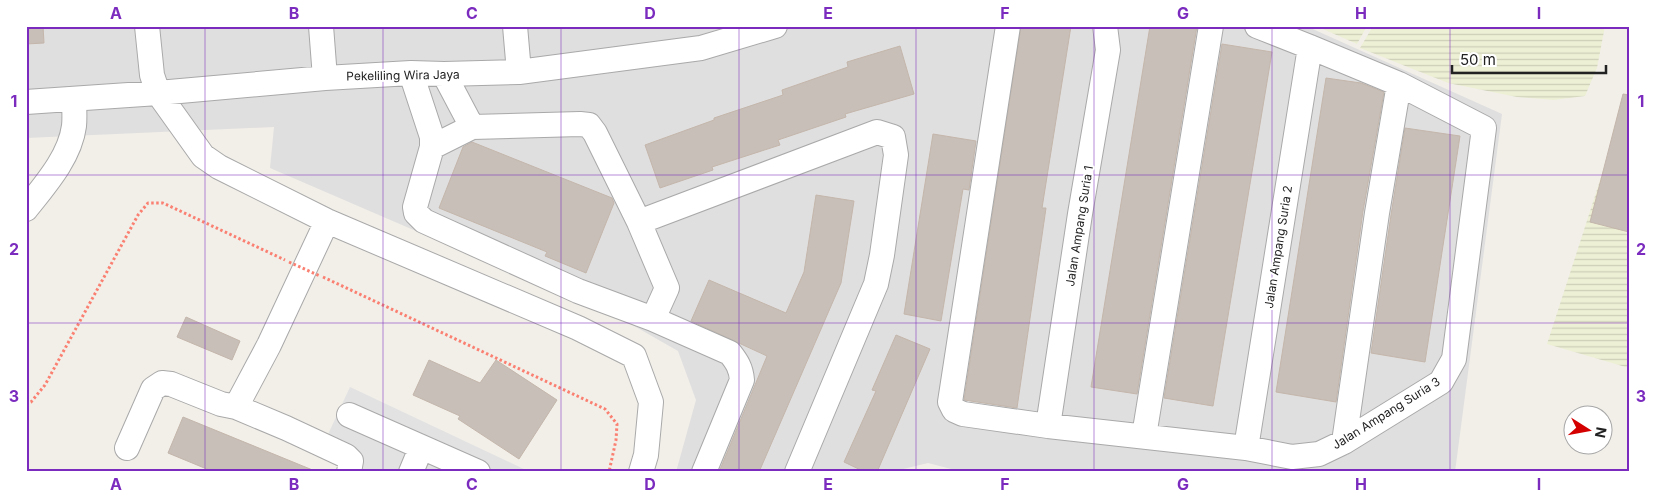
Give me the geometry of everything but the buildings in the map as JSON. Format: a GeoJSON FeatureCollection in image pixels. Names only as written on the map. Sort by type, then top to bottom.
{"type":"FeatureCollection","features":[{"type":"Feature","properties":{"kind":"street"},"geometry":{"type":"LineString","coordinates":[[147,26],[152,75],[158,93],[203,156],[219,167],[328,221],[578,328],[634,356],[651,402],[646,454],[641,472]]}},
{"type":"Feature","properties":{"kind":"street"},"geometry":{"type":"LineString","coordinates":[[321,26],[324,78]]}},
{"type":"Feature","properties":{"kind":"street"},"geometry":{"type":"LineString","coordinates":[[515,26],[519,72]]}},
{"type":"Feature","properties":{"kind":"street","name":"Pekeliling Wira Jaya"},"geometry":{"type":"LineString","coordinates":[[26,102],[158,93],[324,78],[412,73],[519,72],[700,37],[775,26]]}},
{"type":"Feature","properties":{"kind":"street","name":"Jalan Ampang Suria 3"},"geometry":{"type":"LineString","coordinates":[[1008,26],[950,402],[954,410],[964,414],[1048,426],[1246,448],[1292,457],[1319,454],[1344,442],[1441,382],[1454,359],[1484,128],[1399,84]]}},
{"type":"Feature","properties":{"kind":"street","name":"Jalan Ampang Suria 1"},"geometry":{"type":"LineString","coordinates":[[1048,426],[1080,214],[1108,50],[1105,26]]}},
{"type":"Feature","properties":{"kind":"street"},"geometry":{"type":"LineString","coordinates":[[1144,436],[1211,26]]}},
{"type":"Feature","properties":{"kind":"street"},"geometry":{"type":"LineString","coordinates":[[1257,26],[1310,46],[1399,84],[1377,212],[1344,442]]}},
{"type":"Feature","properties":{"kind":"street","name":"Jalan Ampang Suria 2"},"geometry":{"type":"LineString","coordinates":[[1246,448],[1310,46]]}},
{"type":"Feature","properties":{"kind":"street"},"geometry":{"type":"LineString","coordinates":[[412,73],[432,137],[432,146],[415,207],[416,213],[424,221],[578,291],[653,319],[730,353],[742,370],[742,380],[704,472]]}},
{"type":"Feature","properties":{"kind":"street"},"geometry":{"type":"LineString","coordinates":[[444,74],[472,127]]}},
{"type":"Feature","properties":{"kind":"street"},"geometry":{"type":"LineString","coordinates":[[26,209],[47,183],[68,148],[74,125],[74,99]]}},
{"type":"Feature","properties":{"kind":"street"},"geometry":{"type":"LineString","coordinates":[[432,146],[472,127],[589,125],[595,133],[639,222],[667,288],[653,319]]}},
{"type":"Feature","properties":{"kind":"street"},"geometry":{"type":"LineString","coordinates":[[639,222],[877,132],[893,137],[896,154],[882,255],[876,284],[797,472]]}},
{"type":"Feature","properties":{"kind":"street"},"geometry":{"type":"LineString","coordinates":[[236,407],[269,345],[328,221]]}},
{"type":"Feature","properties":{"kind":"street"},"geometry":{"type":"LineString","coordinates":[[127,448],[153,389],[162,384],[171,384],[221,404],[236,407],[346,456],[351,462],[349,472]]}},
{"type":"Feature","properties":{"kind":"street"},"geometry":{"type":"LineString","coordinates":[[349,415],[478,472]]}},
{"type":"Feature","properties":{"kind":"street"},"geometry":{"type":"LineString","coordinates":[[411,472],[421,448]]}},
{"type":"Feature","properties":{"kind":"path"},"geometry":{"type":"LineString","coordinates":[[26,404],[31,402],[45,385],[138,215],[148,203],[162,203],[605,409],[617,424],[610,472]]}},
{"type":"Feature","properties":{"kind":"shaded area"},"geometry":{"type":"Polygon","coordinates":[[[26,26],[1306,26],[1502,114],[1455,472],[963,472],[928,463],[891,472],[676,472],[696,400],[678,351],[629,323],[270,168],[274,127],[26,138],[26,26]]]}},
{"type":"Feature","properties":{"kind":"shaded area"},"geometry":{"type":"Polygon","coordinates":[[[350,387],[530,472],[337,472],[345,450],[324,443],[350,387]]]}},
{"type":"Feature","properties":{"kind":"green space"},"geometry":{"type":"Polygon","coordinates":[[[1316,26],[1367,26],[1357,44],[1316,26]]]}},
{"type":"Feature","properties":{"kind":"green space"},"geometry":{"type":"Polygon","coordinates":[[[1373,26],[1605,26],[1597,68],[1585,96],[1554,100],[1517,97],[1448,83],[1360,48],[1373,26]]]}},
{"type":"Feature","properties":{"kind":"green space"},"geometry":{"type":"Polygon","coordinates":[[[1629,91],[1629,368],[1547,344],[1629,91]]]}}]}
